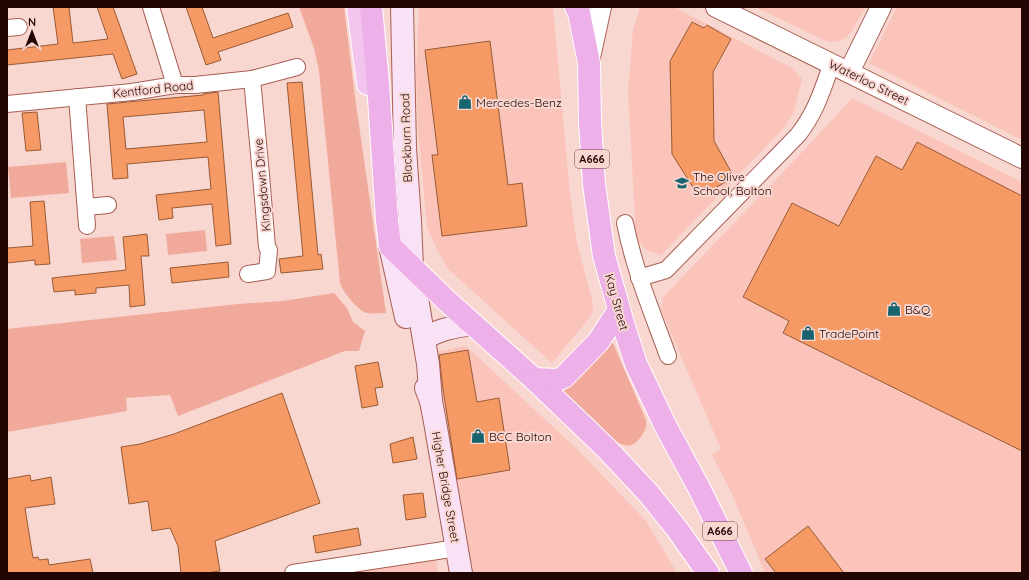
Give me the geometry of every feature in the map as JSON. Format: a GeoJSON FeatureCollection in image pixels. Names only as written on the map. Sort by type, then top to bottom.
{"type":"FeatureCollection","features":[{"type":"Feature","properties":{"kind":"highway","name":"Blackburn Road"},"geometry":{"type":"LineString","coordinates":[[371,7],[390,246]]}},
{"type":"Feature","properties":{"kind":"highway","name":"Kay Street"},"geometry":{"type":"LineString","coordinates":[[576,7],[579,13],[589,63],[590,122],[594,184],[604,256],[619,310],[636,364],[666,427],[742,573]]}},
{"type":"Feature","properties":{"kind":"highway","name":"A666"},"geometry":{"type":"LineString","coordinates":[[390,246],[472,324],[534,379],[607,449],[649,494],[677,529],[708,573]]}},
{"type":"Feature","properties":{"kind":"highway"},"geometry":{"type":"LineString","coordinates":[[534,379],[557,380],[564,377],[598,342],[619,310]]}},
{"type":"Feature","properties":{"kind":"main road"},"geometry":{"type":"LineString","coordinates":[[358,7],[387,220]]}},
{"type":"Feature","properties":{"kind":"main road"},"geometry":{"type":"LineString","coordinates":[[378,83],[382,7]]}},
{"type":"Feature","properties":{"kind":"main road","name":"Blackburn Road"},"geometry":{"type":"LineString","coordinates":[[402,7],[405,148],[412,268]]}},
{"type":"Feature","properties":{"kind":"main road","name":"Higher Bridge Street"},"geometry":{"type":"LineString","coordinates":[[390,246],[414,348],[431,401]]}},
{"type":"Feature","properties":{"kind":"main road","name":"Higher Bridge Street"},"geometry":{"type":"LineString","coordinates":[[412,268],[424,338],[431,401],[461,573]]}},
{"type":"Feature","properties":{"kind":"main road"},"geometry":{"type":"LineString","coordinates":[[424,338],[439,330],[472,324]]}},
{"type":"Feature","properties":{"kind":"street"},"geometry":{"type":"LineString","coordinates":[[151,7],[175,85]]}},
{"type":"Feature","properties":{"kind":"street"},"geometry":{"type":"LineString","coordinates":[[589,63],[601,7]]}},
{"type":"Feature","properties":{"kind":"street","name":"Waterloo Street"},"geometry":{"type":"LineString","coordinates":[[716,7],[1022,158]]}},
{"type":"Feature","properties":{"kind":"street"},"geometry":{"type":"LineString","coordinates":[[639,278],[666,270],[798,135],[808,122],[881,7]]}},
{"type":"Feature","properties":{"kind":"street","name":"Kentford Road"},"geometry":{"type":"LineString","coordinates":[[7,104],[132,92],[175,85],[195,85],[252,79],[297,67]]}},
{"type":"Feature","properties":{"kind":"street","name":"Kingsdown Drive"},"geometry":{"type":"LineString","coordinates":[[248,274],[267,271],[269,250],[266,247],[252,79]]}},
{"type":"Feature","properties":{"kind":"street"},"geometry":{"type":"LineString","coordinates":[[77,97],[87,226]]}},
{"type":"Feature","properties":{"kind":"street"},"geometry":{"type":"LineString","coordinates":[[86,207],[108,205]]}},
{"type":"Feature","properties":{"kind":"street"},"geometry":{"type":"LineString","coordinates":[[625,223],[630,248],[639,278],[668,356]]}},
{"type":"Feature","properties":{"kind":"street"},"geometry":{"type":"LineString","coordinates":[[293,573],[457,548]]}},
{"type":"Feature","properties":{"kind":"shaded area"},"geometry":{"type":"Polygon","coordinates":[[[299,7],[344,7],[355,97],[386,313],[363,312],[351,301],[340,283],[319,71],[314,48],[299,7]]]}},
{"type":"Feature","properties":{"kind":"shaded area"},"geometry":{"type":"Polygon","coordinates":[[[419,7],[553,7],[570,194],[577,243],[592,299],[593,309],[590,317],[552,363],[448,269],[437,250],[427,227],[418,131],[416,74],[419,7]]]}},
{"type":"Feature","properties":{"kind":"shaded area","name":"The Olive School, Bolton"},"geometry":{"type":"Polygon","coordinates":[[[640,7],[674,7],[792,68],[802,79],[794,112],[784,128],[661,255],[647,251],[636,238],[628,91],[633,30],[640,7]]]}},
{"type":"Feature","properties":{"kind":"shaded area"},"geometry":{"type":"Polygon","coordinates":[[[755,7],[866,7],[852,31],[846,38],[828,42],[755,7]]]}},
{"type":"Feature","properties":{"kind":"shaded area"},"geometry":{"type":"Polygon","coordinates":[[[897,7],[1022,7],[1022,140],[869,63],[897,7]]]}},
{"type":"Feature","properties":{"kind":"shaded area"},"geometry":{"type":"Polygon","coordinates":[[[852,98],[1022,182],[1022,573],[765,573],[731,492],[712,455],[721,449],[661,310],[663,297],[852,98]]]}},
{"type":"Feature","properties":{"kind":"shaded area"},"geometry":{"type":"Polygon","coordinates":[[[66,162],[69,193],[11,198],[8,167],[66,162]]]}},
{"type":"Feature","properties":{"kind":"shaded area"},"geometry":{"type":"Polygon","coordinates":[[[205,230],[207,251],[168,255],[166,234],[205,230]]]}},
{"type":"Feature","properties":{"kind":"shaded area"},"geometry":{"type":"Polygon","coordinates":[[[114,236],[117,260],[82,263],[80,239],[114,236]]]}},
{"type":"Feature","properties":{"kind":"shaded area"},"geometry":{"type":"Polygon","coordinates":[[[334,293],[347,308],[353,322],[365,331],[359,351],[345,351],[178,416],[170,395],[126,398],[127,411],[7,432],[7,329],[238,304],[283,301],[334,293]]]}},
{"type":"Feature","properties":{"kind":"shaded area"},"geometry":{"type":"Polygon","coordinates":[[[607,343],[613,343],[646,420],[646,427],[640,438],[634,444],[629,446],[615,441],[561,389],[580,375],[595,361],[607,343]]]}},
{"type":"Feature","properties":{"kind":"shaded area"},"geometry":{"type":"Polygon","coordinates":[[[466,346],[576,448],[646,521],[677,573],[471,573],[435,352],[466,346]]]}},
{"type":"Feature","properties":{"kind":"shaded area"},"geometry":{"type":"Polygon","coordinates":[[[436,559],[438,573],[350,573],[436,559]]]}},
{"type":"Feature","properties":{"kind":"building"},"geometry":{"type":"Polygon","coordinates":[[[53,7],[69,7],[73,43],[108,39],[97,7],[113,7],[137,74],[122,79],[113,54],[7,65],[7,50],[58,44],[53,7]]]}},
{"type":"Feature","properties":{"kind":"building"},"geometry":{"type":"Polygon","coordinates":[[[186,7],[202,7],[213,38],[288,13],[293,27],[218,52],[221,60],[206,65],[186,7]]]}},
{"type":"Feature","properties":{"kind":"building"},"geometry":{"type":"Polygon","coordinates":[[[692,22],[704,28],[707,25],[731,39],[713,72],[714,141],[734,177],[710,191],[707,186],[696,192],[672,154],[670,61],[692,22]]]}},
{"type":"Feature","properties":{"kind":"building","name":"Mercedes-Benz"},"geometry":{"type":"Polygon","coordinates":[[[490,41],[508,185],[522,183],[527,226],[442,236],[432,155],[438,155],[425,50],[490,41]]]}},
{"type":"Feature","properties":{"kind":"building"},"geometry":{"type":"Polygon","coordinates":[[[302,82],[318,255],[321,254],[323,269],[281,273],[279,259],[303,256],[287,83],[302,82]]]}},
{"type":"Feature","properties":{"kind":"building"},"geometry":{"type":"Polygon","coordinates":[[[218,92],[231,244],[216,246],[212,204],[172,208],[173,218],[159,220],[156,195],[211,189],[208,157],[127,164],[128,178],[113,179],[107,104],[218,92]],[[204,110],[123,117],[126,149],[207,142],[204,110]]]}},
{"type":"Feature","properties":{"kind":"building"},"geometry":{"type":"Polygon","coordinates":[[[37,112],[41,150],[26,151],[22,113],[37,112]]]}},
{"type":"Feature","properties":{"kind":"building","name":"B&Q"},"geometry":{"type":"Polygon","coordinates":[[[917,142],[1022,196],[1022,451],[783,333],[789,321],[743,297],[792,203],[839,226],[876,156],[902,170],[917,142]]]}},
{"type":"Feature","properties":{"kind":"building"},"geometry":{"type":"Polygon","coordinates":[[[44,201],[50,264],[35,265],[35,260],[7,263],[7,248],[33,246],[30,202],[44,201]]]}},
{"type":"Feature","properties":{"kind":"building"},"geometry":{"type":"Polygon","coordinates":[[[147,234],[149,256],[141,256],[145,305],[130,307],[129,285],[96,288],[96,293],[75,295],[75,290],[54,292],[52,278],[126,270],[123,237],[147,234]]]}},
{"type":"Feature","properties":{"kind":"building"},"geometry":{"type":"Polygon","coordinates":[[[228,262],[229,277],[172,283],[170,268],[228,262]]]}},
{"type":"Feature","properties":{"kind":"building","name":"BCC Bolton"},"geometry":{"type":"Polygon","coordinates":[[[468,350],[477,402],[499,398],[510,470],[457,479],[439,355],[468,350]]]}},
{"type":"Feature","properties":{"kind":"building"},"geometry":{"type":"Polygon","coordinates":[[[378,362],[383,387],[375,388],[378,405],[362,408],[355,366],[378,362]]]}},
{"type":"Feature","properties":{"kind":"building"},"geometry":{"type":"Polygon","coordinates":[[[282,393],[320,503],[215,541],[220,571],[207,573],[181,573],[178,546],[170,528],[152,531],[148,501],[129,504],[121,447],[140,444],[174,434],[282,393]]]}},
{"type":"Feature","properties":{"kind":"building"},"geometry":{"type":"Polygon","coordinates":[[[413,437],[417,459],[393,463],[390,444],[413,437]]]}},
{"type":"Feature","properties":{"kind":"building"},"geometry":{"type":"Polygon","coordinates":[[[30,475],[31,481],[51,477],[55,504],[25,508],[33,558],[38,557],[39,560],[48,559],[49,565],[90,559],[93,573],[7,573],[7,479],[30,475]]]}},
{"type":"Feature","properties":{"kind":"building"},"geometry":{"type":"Polygon","coordinates":[[[423,493],[426,517],[406,520],[403,495],[423,493]]]}},
{"type":"Feature","properties":{"kind":"building"},"geometry":{"type":"Polygon","coordinates":[[[808,526],[844,573],[776,573],[765,559],[808,526]]]}},
{"type":"Feature","properties":{"kind":"building"},"geometry":{"type":"Polygon","coordinates":[[[358,528],[361,545],[316,553],[313,536],[358,528]]]}},
{"type":"Feature","properties":{"kind":"place","name":"Mercedes-Benz"},"geometry":{"type":"Point","coordinates":[465,102]}},
{"type":"Feature","properties":{"kind":"place","name":"The Olive School, Bolton"},"geometry":{"type":"Point","coordinates":[682,183]}},
{"type":"Feature","properties":{"kind":"place","name":"B&Q"},"geometry":{"type":"Point","coordinates":[894,309]}},
{"type":"Feature","properties":{"kind":"place","name":"TradePoint"},"geometry":{"type":"Point","coordinates":[808,333]}},
{"type":"Feature","properties":{"kind":"place","name":"BCC Bolton"},"geometry":{"type":"Point","coordinates":[478,436]}}]}
